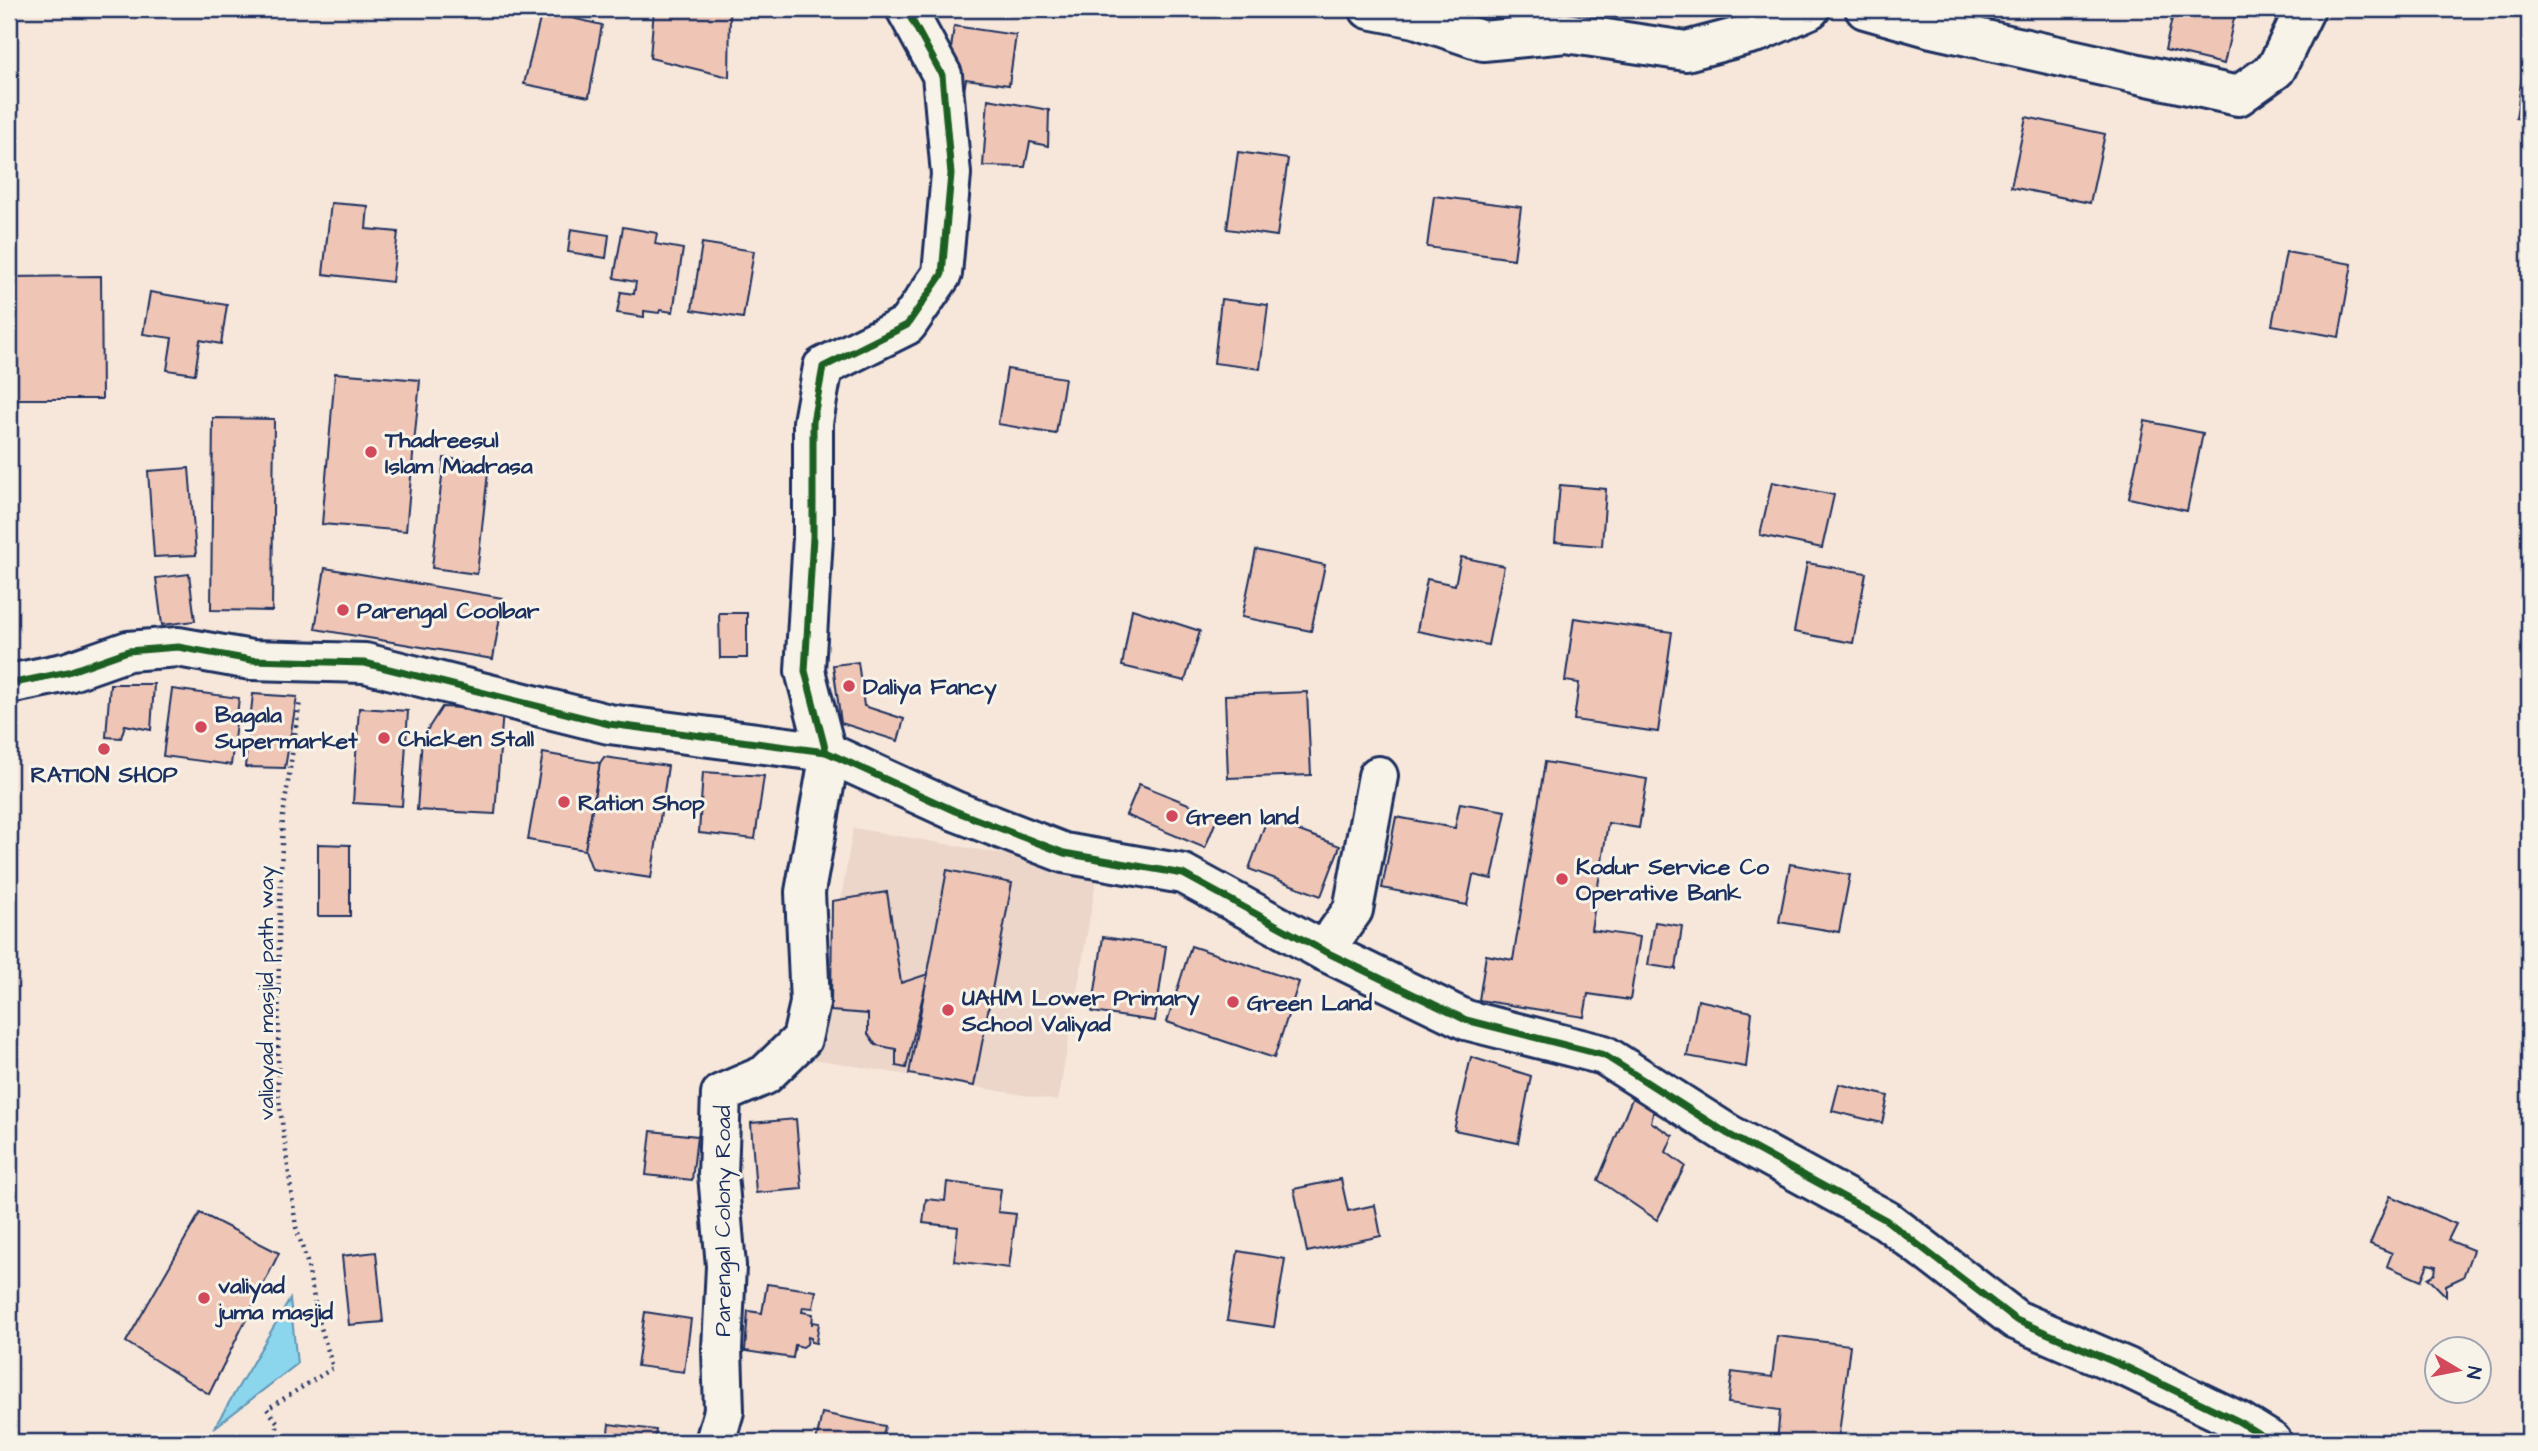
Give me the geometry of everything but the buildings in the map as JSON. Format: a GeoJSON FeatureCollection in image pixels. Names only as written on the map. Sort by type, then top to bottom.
{"type":"FeatureCollection","features":[{"type":"Feature","properties":{"kind":"street"},"geometry":{"type":"LineString","coordinates":[[828,753],[805,671],[813,537],[813,422],[823,367],[907,324],[942,274],[951,174],[942,75],[906,9]]}},
{"type":"Feature","properties":{"kind":"street"},"geometry":{"type":"LineString","coordinates":[[1369,9],[1415,18],[1483,41],[1544,22],[1566,33],[1686,51],[1758,32],[1810,9]]}},
{"type":"Feature","properties":{"kind":"street"},"geometry":{"type":"LineString","coordinates":[[1865,9],[1931,29],[2238,96],[2276,69],[2305,9]]}},
{"type":"Feature","properties":{"kind":"street"},"geometry":{"type":"LineString","coordinates":[[9,684],[68,672],[128,651],[178,648],[251,660],[365,663],[609,724],[828,753],[955,811],[1064,853],[1183,874],[1324,951],[1466,1020],[1604,1055],[1728,1134],[1886,1220],[2016,1320],[2128,1368],[2238,1421],[2272,1442]]}},
{"type":"Feature","properties":{"kind":"street","name":"Parengal Colony Road"},"geometry":{"type":"LineString","coordinates":[[715,1442],[724,1410],[722,1349],[726,1266],[718,1174],[721,1094],[765,1075],[802,1039],[810,1003],[805,892],[828,753]]}},
{"type":"Feature","properties":{"kind":"street"},"geometry":{"type":"LineString","coordinates":[[1324,951],[1353,910],[1378,776]]}},
{"type":"Feature","properties":{"kind":"shaded area","name":"UAHM Lower Primary School Valiyad"},"geometry":{"type":"Polygon","coordinates":[[[853,828],[1098,870],[1058,1101],[814,1059],[853,828]]]}},
{"type":"Feature","properties":{"kind":"water"},"geometry":{"type":"Polygon","coordinates":[[[290,1299],[297,1364],[214,1428],[290,1299]]]}},
{"type":"Feature","properties":{"kind":"cycle path"},"geometry":{"type":"LineString","coordinates":[[826,752],[805,671],[813,537],[813,422],[823,367],[907,325],[942,274],[951,174],[942,75],[906,9]]}},
{"type":"Feature","properties":{"kind":"cycle path"},"geometry":{"type":"LineString","coordinates":[[9,684],[68,672],[128,651],[178,647],[251,660],[365,663],[609,724],[826,752],[955,811],[1064,853],[1183,874],[1324,951],[1466,1020],[1604,1055],[1728,1134],[1886,1220],[2016,1320],[2128,1368],[2238,1421],[2272,1442]]}},
{"type":"Feature","properties":{"kind":"place","name":"Thadreesul Islam Madrasa"},"geometry":{"type":"Point","coordinates":[371,452]}},
{"type":"Feature","properties":{"kind":"place","name":"Parengal Coolbar"},"geometry":{"type":"Point","coordinates":[343,610]}},
{"type":"Feature","properties":{"kind":"place","name":"Daliya Fancy"},"geometry":{"type":"Point","coordinates":[849,686]}},
{"type":"Feature","properties":{"kind":"place","name":"Bagala Supermarket"},"geometry":{"type":"Point","coordinates":[201,727]}},
{"type":"Feature","properties":{"kind":"place","name":"Chicken Stall"},"geometry":{"type":"Point","coordinates":[384,738]}},
{"type":"Feature","properties":{"kind":"place","name":"RATION SHOP"},"geometry":{"type":"Point","coordinates":[104,749]}},
{"type":"Feature","properties":{"kind":"place","name":"Ration Shop"},"geometry":{"type":"Point","coordinates":[564,802]}},
{"type":"Feature","properties":{"kind":"place","name":"Green land"},"geometry":{"type":"Point","coordinates":[1172,816]}},
{"type":"Feature","properties":{"kind":"place","name":"Kodur Service Co Operative Bank"},"geometry":{"type":"Point","coordinates":[1562,879]}},
{"type":"Feature","properties":{"kind":"place","name":"Green Land"},"geometry":{"type":"Point","coordinates":[1233,1002]}},
{"type":"Feature","properties":{"kind":"place","name":"UAHM Lower Primary School Valiyad"},"geometry":{"type":"Point","coordinates":[948,1010]}},
{"type":"Feature","properties":{"kind":"place","name":"valiyad juma masjid"},"geometry":{"type":"Point","coordinates":[204,1298]}}]}
